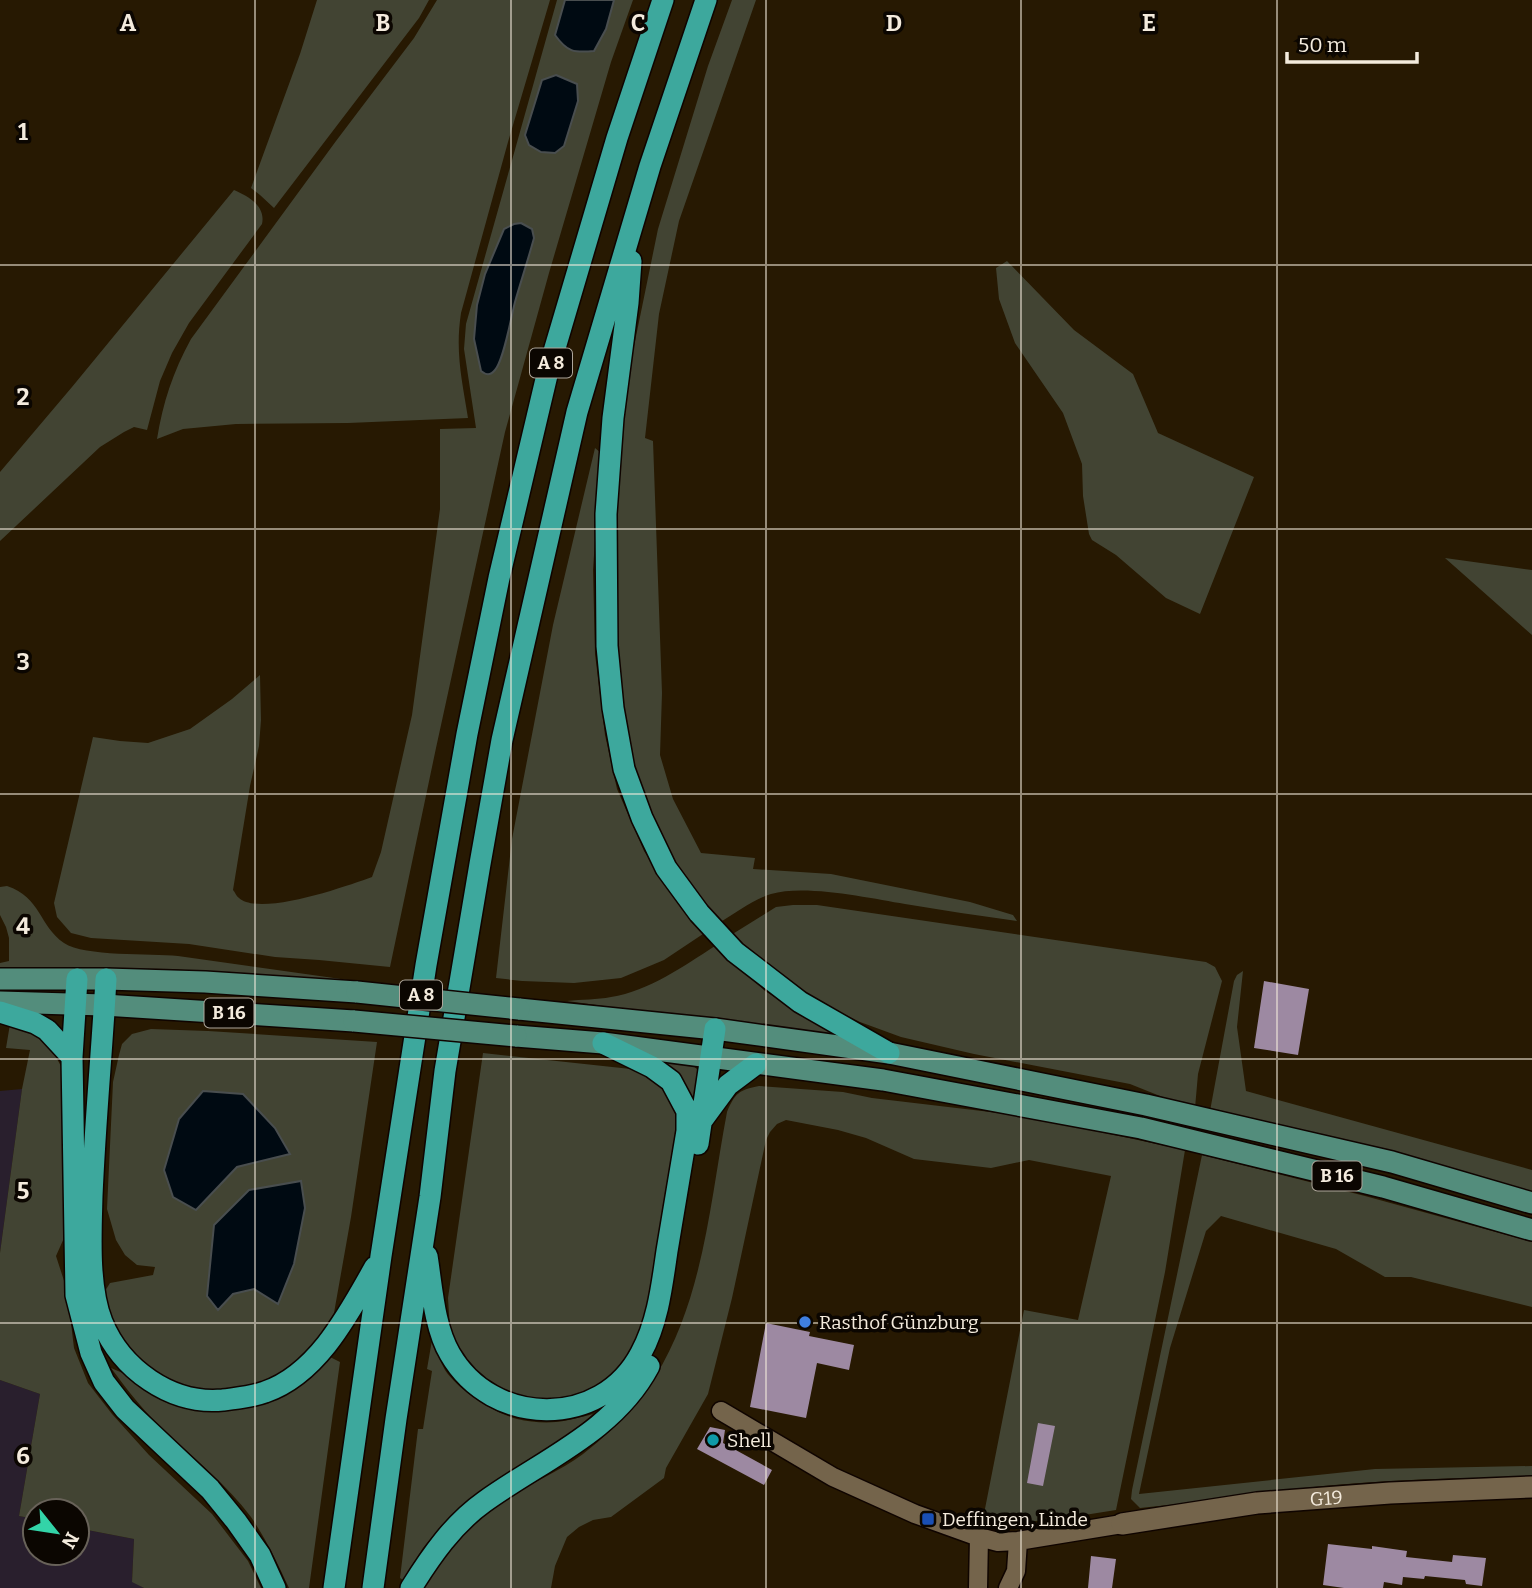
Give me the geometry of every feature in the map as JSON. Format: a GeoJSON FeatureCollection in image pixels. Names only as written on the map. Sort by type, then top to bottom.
{"type":"FeatureCollection","features":[{"type":"Feature","properties":{"kind":"highway","name":"A 8"},"geometry":{"type":"LineString","coordinates":[[334,1588],[430,938],[499,578],[547,375],[613,151],[663,0]]}},
{"type":"Feature","properties":{"kind":"highway","name":"A 8"},"geometry":{"type":"LineString","coordinates":[[373,1588],[424,1238],[445,1071],[502,740],[577,412],[650,166],[706,0]]}},
{"type":"Feature","properties":{"kind":"highway"},"geometry":{"type":"LineString","coordinates":[[633,223],[628,303],[613,418],[606,514],[607,646],[613,708],[624,769],[642,818],[666,867],[699,913],[735,952],[800,1002],[889,1053]]}},
{"type":"Feature","properties":{"kind":"highway"},"geometry":{"type":"LineString","coordinates":[[77,979],[72,1057],[76,1295],[91,1353],[104,1382],[125,1409],[210,1489],[236,1521],[260,1555],[275,1588]]}},
{"type":"Feature","properties":{"kind":"highway"},"geometry":{"type":"LineString","coordinates":[[106,979],[94,1156],[91,1228],[93,1290],[101,1321],[125,1360],[144,1377],[164,1389],[186,1396],[214,1401],[266,1392],[313,1361],[341,1325],[381,1256]]}},
{"type":"Feature","properties":{"kind":"highway"},"geometry":{"type":"LineString","coordinates":[[0,1012],[35,1023],[47,1030],[72,1057]]}},
{"type":"Feature","properties":{"kind":"highway"},"geometry":{"type":"LineString","coordinates":[[411,1588],[458,1524],[484,1502],[586,1437],[610,1416],[647,1370],[668,1321],[678,1278],[715,1029]]}},
{"type":"Feature","properties":{"kind":"highway"},"geometry":{"type":"LineString","coordinates":[[424,1238],[439,1325],[449,1352],[461,1371],[476,1386],[518,1407],[560,1409],[595,1398],[611,1389],[626,1375],[640,1356],[651,1333],[662,1282],[688,1111],[671,1081],[652,1067],[603,1043]]}},
{"type":"Feature","properties":{"kind":"highway"},"geometry":{"type":"LineString","coordinates":[[701,1121],[727,1085],[756,1064]]}},
{"type":"Feature","properties":{"kind":"main road","name":"B 16"},"geometry":{"type":"LineString","coordinates":[[0,979],[205,982],[357,992],[715,1029],[889,1053],[1146,1105],[1366,1156],[1532,1203]]}},
{"type":"Feature","properties":{"kind":"main road","name":"B 16"},"geometry":{"type":"LineString","coordinates":[[0,1002],[104,1005],[354,1021],[603,1043],[883,1080],[1141,1128],[1382,1187],[1532,1230]]}},
{"type":"Feature","properties":{"kind":"street"},"geometry":{"type":"LineString","coordinates":[[721,1411],[833,1477],[915,1514],[979,1537],[998,1542],[1018,1541],[1122,1524]]}},
{"type":"Feature","properties":{"kind":"street","name":"G19"},"geometry":{"type":"LineString","coordinates":[[1122,1524],[1264,1502],[1532,1487]]}},
{"type":"Feature","properties":{"kind":"street"},"geometry":{"type":"LineString","coordinates":[[978,1588],[979,1537]]}},
{"type":"Feature","properties":{"kind":"street"},"geometry":{"type":"LineString","coordinates":[[1008,1588],[1016,1571],[1018,1541]]}},
{"type":"Feature","properties":{"kind":"shaded area"},"geometry":{"type":"Polygon","coordinates":[[[565,0],[614,0],[606,29],[594,51],[572,50],[563,45],[555,35],[565,0]]]}},
{"type":"Feature","properties":{"kind":"shaded area"},"geometry":{"type":"Polygon","coordinates":[[[556,75],[577,84],[578,101],[564,146],[555,153],[541,152],[529,145],[525,135],[542,80],[556,75]]]}},
{"type":"Feature","properties":{"kind":"shaded area"},"geometry":{"type":"Polygon","coordinates":[[[521,223],[532,229],[534,238],[501,357],[495,370],[486,374],[481,371],[474,339],[477,305],[485,274],[504,229],[521,223]]]}},
{"type":"Feature","properties":{"kind":"shaded area"},"geometry":{"type":"Polygon","coordinates":[[[22,1089],[0,1253],[0,1091],[22,1089]]]}},
{"type":"Feature","properties":{"kind":"shaded area"},"geometry":{"type":"Polygon","coordinates":[[[203,1091],[243,1094],[275,1128],[290,1154],[237,1167],[196,1210],[173,1197],[164,1170],[179,1119],[203,1091]]]}},
{"type":"Feature","properties":{"kind":"shaded area"},"geometry":{"type":"Polygon","coordinates":[[[301,1181],[305,1208],[294,1264],[278,1304],[254,1289],[233,1294],[218,1310],[207,1296],[214,1225],[249,1190],[301,1181]]]}},
{"type":"Feature","properties":{"kind":"shaded area"},"geometry":{"type":"Polygon","coordinates":[[[0,1380],[40,1394],[21,1497],[21,1567],[91,1567],[91,1531],[134,1539],[132,1581],[144,1588],[0,1588],[0,1380]]]}},
{"type":"Feature","properties":{"kind":"green space"},"geometry":{"type":"Polygon","coordinates":[[[317,0],[429,0],[419,18],[274,208],[251,188],[317,0]]]}},
{"type":"Feature","properties":{"kind":"green space"},"geometry":{"type":"Polygon","coordinates":[[[437,0],[550,0],[461,313],[459,353],[468,418],[236,424],[183,429],[157,439],[170,388],[191,339],[414,38],[437,0]]]}},
{"type":"Feature","properties":{"kind":"green space"},"geometry":{"type":"Polygon","coordinates":[[[557,0],[633,0],[611,62],[505,432],[390,967],[275,957],[189,944],[91,938],[71,933],[57,917],[54,903],[93,737],[148,743],[190,729],[260,675],[259,746],[233,890],[239,898],[250,903],[265,904],[304,898],[372,877],[381,852],[412,715],[440,509],[440,429],[476,428],[464,349],[466,324],[557,0]]]}},
{"type":"Feature","properties":{"kind":"green space"},"geometry":{"type":"Polygon","coordinates":[[[732,0],[756,0],[679,221],[659,314],[645,438],[653,441],[662,693],[660,755],[673,799],[701,853],[755,858],[753,869],[831,874],[970,902],[1013,915],[1017,921],[801,890],[771,894],[719,923],[657,833],[628,749],[617,646],[615,523],[625,390],[658,229],[708,66],[732,0]]]}},
{"type":"Feature","properties":{"kind":"green space"},"geometry":{"type":"Polygon","coordinates":[[[234,190],[259,207],[262,224],[189,323],[172,353],[160,381],[147,430],[134,427],[100,447],[0,541],[0,472],[234,190]]]}},
{"type":"Feature","properties":{"kind":"green space"},"geometry":{"type":"Polygon","coordinates":[[[1007,261],[1074,330],[1133,374],[1158,433],[1254,477],[1200,614],[1166,598],[1116,555],[1092,540],[1083,496],[1082,464],[1063,413],[1015,343],[999,299],[996,268],[1007,261]]]}},
{"type":"Feature","properties":{"kind":"green space"},"geometry":{"type":"Polygon","coordinates":[[[595,448],[601,453],[593,570],[595,654],[605,735],[617,789],[644,851],[703,934],[664,960],[621,978],[574,983],[496,978],[512,839],[553,625],[595,448]]]}},
{"type":"Feature","properties":{"kind":"green space"},"geometry":{"type":"Polygon","coordinates":[[[1445,558],[1532,570],[1532,635],[1445,558]]]}},
{"type":"Feature","properties":{"kind":"green space"},"geometry":{"type":"Polygon","coordinates":[[[7,886],[27,897],[49,928],[64,943],[87,951],[178,956],[355,981],[356,986],[173,969],[0,968],[0,963],[9,961],[9,938],[0,915],[0,887],[7,886]]]}},
{"type":"Feature","properties":{"kind":"green space"},"geometry":{"type":"Polygon","coordinates":[[[817,905],[1206,962],[1215,967],[1222,981],[1198,1074],[1195,1108],[1130,1084],[901,1037],[860,1022],[805,995],[731,935],[776,907],[817,905]]]}},
{"type":"Feature","properties":{"kind":"green space"},"geometry":{"type":"Polygon","coordinates":[[[715,946],[765,991],[805,1016],[856,1040],[567,1001],[606,998],[639,989],[666,977],[715,946]]]}},
{"type":"Feature","properties":{"kind":"green space"},"geometry":{"type":"Polygon","coordinates":[[[1243,971],[1237,1027],[1246,1091],[1532,1170],[1532,1194],[1210,1111],[1234,981],[1243,971]]]}},
{"type":"Feature","properties":{"kind":"green space"},"geometry":{"type":"Polygon","coordinates":[[[10,1024],[31,1031],[50,1046],[62,1068],[69,1218],[56,1256],[67,1290],[74,1348],[88,1383],[149,1455],[212,1514],[248,1561],[261,1588],[144,1588],[132,1582],[134,1539],[91,1531],[91,1497],[22,1497],[40,1394],[0,1380],[0,1253],[22,1089],[30,1050],[6,1048],[10,1024]]]}},
{"type":"Feature","properties":{"kind":"green space"},"geometry":{"type":"Polygon","coordinates":[[[151,1029],[377,1042],[334,1313],[312,1347],[288,1372],[238,1392],[189,1389],[154,1376],[128,1353],[112,1323],[105,1291],[110,1283],[153,1275],[155,1267],[137,1265],[125,1255],[116,1240],[107,1209],[113,1082],[119,1055],[122,1044],[132,1034],[151,1029]]]}},
{"type":"Feature","properties":{"kind":"green space"},"geometry":{"type":"Polygon","coordinates":[[[483,1053],[640,1070],[660,1083],[669,1096],[674,1111],[677,1142],[645,1323],[630,1356],[619,1369],[598,1387],[580,1395],[551,1400],[521,1400],[497,1391],[458,1355],[450,1330],[448,1298],[483,1053]]]}},
{"type":"Feature","properties":{"kind":"green space"},"geometry":{"type":"Polygon","coordinates":[[[664,1062],[688,1064],[699,1072],[695,1104],[675,1073],[664,1062]]]}},
{"type":"Feature","properties":{"kind":"green space"},"geometry":{"type":"Polygon","coordinates":[[[759,1086],[843,1092],[872,1098],[1025,1116],[1185,1150],[1165,1272],[1116,1510],[1066,1518],[982,1524],[1024,1310],[1078,1320],[1111,1176],[1029,1160],[991,1168],[914,1159],[866,1138],[786,1120],[777,1124],[766,1140],[708,1394],[666,1468],[664,1478],[611,1517],[593,1520],[567,1537],[555,1566],[551,1588],[422,1588],[447,1552],[477,1520],[500,1502],[583,1454],[618,1424],[655,1377],[685,1315],[695,1282],[710,1214],[727,1112],[739,1093],[759,1086]]]}},
{"type":"Feature","properties":{"kind":"green space"},"geometry":{"type":"Polygon","coordinates":[[[1202,1155],[1532,1242],[1532,1307],[1411,1277],[1385,1277],[1336,1249],[1221,1216],[1206,1231],[1170,1348],[1139,1494],[1375,1469],[1532,1466],[1532,1478],[1436,1479],[1341,1485],[1140,1508],[1131,1499],[1132,1490],[1202,1155]]]}},
{"type":"Feature","properties":{"kind":"green space"},"geometry":{"type":"Polygon","coordinates":[[[432,1340],[443,1367],[451,1378],[467,1393],[498,1412],[517,1419],[542,1422],[565,1421],[593,1414],[566,1438],[470,1501],[447,1520],[423,1548],[403,1580],[400,1578],[418,1429],[423,1429],[432,1371],[427,1369],[432,1340]]]}},
{"type":"Feature","properties":{"kind":"green space"},"geometry":{"type":"Polygon","coordinates":[[[330,1357],[340,1362],[309,1588],[289,1588],[262,1534],[242,1505],[152,1418],[111,1368],[167,1400],[309,1378],[330,1357]]]}},
{"type":"Feature","properties":{"kind":"building"},"geometry":{"type":"Polygon","coordinates":[[[1264,981],[1309,989],[1298,1055],[1254,1048],[1264,981]]]}},
{"type":"Feature","properties":{"kind":"building","name":"Shell"},"geometry":{"type":"Polygon","coordinates":[[[766,1323],[810,1332],[809,1336],[854,1345],[849,1370],[817,1363],[806,1418],[750,1407],[766,1323]]]}},
{"type":"Feature","properties":{"kind":"building"},"geometry":{"type":"Polygon","coordinates":[[[1038,1423],[1055,1426],[1043,1486],[1027,1483],[1038,1423]]]}},
{"type":"Feature","properties":{"kind":"building"},"geometry":{"type":"Polygon","coordinates":[[[710,1427],[725,1430],[723,1443],[772,1470],[764,1485],[697,1449],[710,1427]]]}},
{"type":"Feature","properties":{"kind":"building"},"geometry":{"type":"Polygon","coordinates":[[[1328,1544],[1407,1551],[1406,1557],[1452,1562],[1453,1555],[1486,1558],[1482,1586],[1466,1584],[1465,1580],[1425,1576],[1424,1579],[1403,1577],[1402,1585],[1384,1582],[1383,1588],[1323,1585],[1328,1544]]]}},
{"type":"Feature","properties":{"kind":"building"},"geometry":{"type":"Polygon","coordinates":[[[1091,1556],[1116,1559],[1112,1588],[1088,1588],[1091,1556]]]}},
{"type":"Feature","properties":{"kind":"place","name":"Rasthof Günzburg"},"geometry":{"type":"Point","coordinates":[805,1322]}},
{"type":"Feature","properties":{"kind":"place","name":"Shell"},"geometry":{"type":"Point","coordinates":[713,1440]}},
{"type":"Feature","properties":{"kind":"place","name":"Deffingen, Linde"},"geometry":{"type":"Point","coordinates":[928,1519]}}]}
